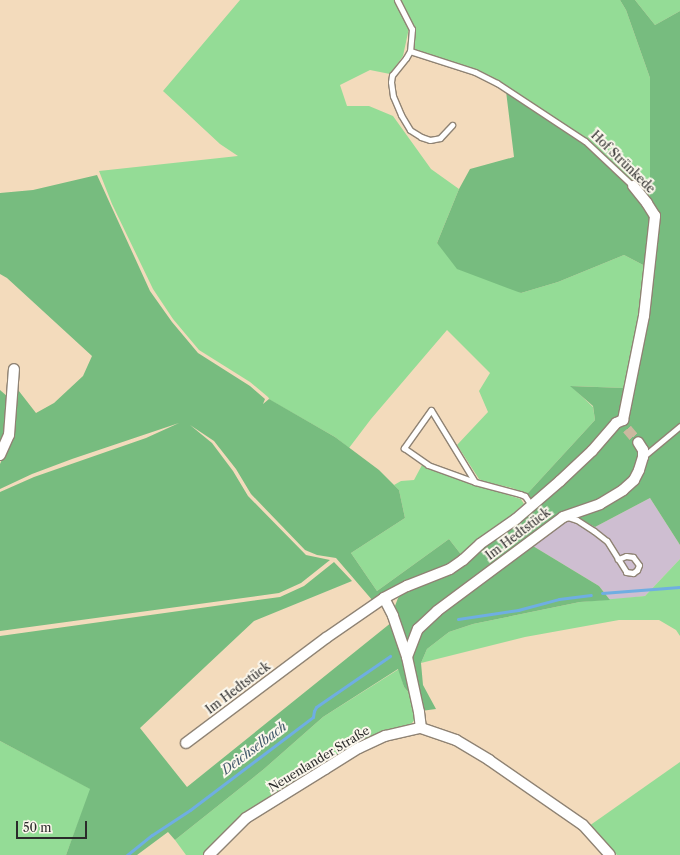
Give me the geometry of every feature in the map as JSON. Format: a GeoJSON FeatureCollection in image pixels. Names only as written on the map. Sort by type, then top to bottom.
{"type":"FeatureCollection","features":[{"type":"Feature","properties":{"kind":"street","name":"Hof Strünkede"},"geometry":{"type":"LineString","coordinates":[[592,450],[616,424],[625,424],[644,316],[655,216],[647,202],[633,186]]}},
{"type":"Feature","properties":{"kind":"street"},"geometry":{"type":"LineString","coordinates":[[0,455],[9,434],[14,369]]}},
{"type":"Feature","properties":{"kind":"street"},"geometry":{"type":"LineString","coordinates":[[638,442],[643,450],[643,457]]}},
{"type":"Feature","properties":{"kind":"street","name":"Im Hedtstück"},"geometry":{"type":"LineString","coordinates":[[186,743],[326,638],[384,598],[407,586],[450,569],[463,560],[480,544],[516,519],[560,481],[592,450]]}},
{"type":"Feature","properties":{"kind":"street","name":"Im Hedtstück"},"geometry":{"type":"LineString","coordinates":[[407,657],[418,629],[437,611],[563,517],[600,504],[623,490],[634,480],[640,470],[643,457]]}},
{"type":"Feature","properties":{"kind":"street"},"geometry":{"type":"LineString","coordinates":[[384,598],[393,616],[407,657],[420,712],[421,728],[456,740],[489,760],[583,825],[610,855]]}},
{"type":"Feature","properties":{"kind":"street","name":"Neuenlander Straße"},"geometry":{"type":"LineString","coordinates":[[209,855],[246,818],[359,748],[385,736],[421,728]]}},
{"type":"Feature","properties":{"kind":"lane"},"geometry":{"type":"LineString","coordinates":[[397,0],[412,29],[410,51],[392,75],[391,82],[393,96],[401,115],[410,130],[420,137],[430,140],[440,138],[452,125]]}},
{"type":"Feature","properties":{"kind":"lane","name":"Hof Strünkede"},"geometry":{"type":"LineString","coordinates":[[410,51],[475,72],[497,83],[585,141],[633,186]]}},
{"type":"Feature","properties":{"kind":"lane"},"geometry":{"type":"LineString","coordinates":[[475,482],[431,410],[404,448],[428,465],[475,482],[525,496],[531,505]]}},
{"type":"Feature","properties":{"kind":"lane"},"geometry":{"type":"LineString","coordinates":[[643,457],[680,426]]}},
{"type":"Feature","properties":{"kind":"lane"},"geometry":{"type":"LineString","coordinates":[[563,517],[577,520],[594,530],[607,541],[618,558]]}},
{"type":"Feature","properties":{"kind":"shaded area"},"geometry":{"type":"Polygon","coordinates":[[[650,498],[680,545],[680,559],[645,596],[610,600],[599,586],[533,546],[573,515],[595,527],[650,498]]]}},
{"type":"Feature","properties":{"kind":"green space"},"geometry":{"type":"Polygon","coordinates":[[[240,0],[394,0],[403,13],[409,28],[403,56],[390,74],[370,70],[340,85],[347,106],[369,106],[393,116],[431,169],[459,189],[437,243],[521,293],[558,282],[624,255],[647,267],[641,318],[624,388],[571,386],[593,407],[595,420],[527,494],[512,488],[485,482],[479,479],[457,445],[488,412],[479,391],[490,373],[447,330],[371,419],[349,448],[335,437],[270,400],[250,382],[199,350],[173,319],[153,289],[112,204],[99,171],[238,156],[220,144],[163,91],[240,0]]]}},
{"type":"Feature","properties":{"kind":"green space"},"geometry":{"type":"Polygon","coordinates":[[[399,0],[620,0],[626,10],[650,78],[650,202],[638,188],[586,139],[497,81],[413,49],[414,29],[399,0]]]}},
{"type":"Feature","properties":{"kind":"green space"},"geometry":{"type":"Polygon","coordinates":[[[620,0],[635,0],[655,25],[680,11],[680,545],[650,498],[595,527],[573,515],[533,546],[599,586],[610,600],[580,602],[473,624],[449,632],[427,649],[421,663],[423,685],[436,709],[421,711],[395,606],[398,598],[406,589],[453,571],[530,500],[527,494],[595,420],[593,406],[570,386],[624,388],[631,390],[658,217],[650,202],[650,78],[626,10],[620,0]]]}},
{"type":"Feature","properties":{"kind":"green space"},"geometry":{"type":"Polygon","coordinates":[[[635,0],[680,0],[680,11],[655,25],[635,0]]]}},
{"type":"Feature","properties":{"kind":"green space"},"geometry":{"type":"Polygon","coordinates":[[[506,91],[583,143],[632,189],[652,217],[647,267],[624,255],[558,282],[521,293],[457,269],[437,243],[459,189],[470,169],[514,157],[506,91]]]}},
{"type":"Feature","properties":{"kind":"green space"},"geometry":{"type":"Polygon","coordinates":[[[97,175],[150,291],[172,322],[198,353],[250,386],[265,399],[263,404],[269,399],[335,437],[379,470],[399,490],[405,518],[351,553],[377,591],[449,539],[463,557],[403,585],[394,586],[373,601],[336,558],[317,555],[305,550],[251,494],[236,469],[214,441],[190,425],[212,443],[233,471],[248,496],[306,555],[330,560],[301,583],[279,593],[0,631],[0,492],[34,477],[146,438],[179,423],[72,459],[32,474],[0,489],[0,464],[10,441],[15,386],[36,413],[54,403],[83,376],[92,356],[7,278],[0,274],[0,193],[33,190],[97,175]]]}},
{"type":"Feature","properties":{"kind":"green space"},"geometry":{"type":"Polygon","coordinates":[[[0,390],[8,397],[6,433],[0,448],[0,390]]]}},
{"type":"Feature","properties":{"kind":"green space"},"geometry":{"type":"Polygon","coordinates":[[[422,465],[476,485],[521,499],[524,504],[463,557],[449,539],[377,591],[351,553],[405,518],[399,490],[394,485],[401,481],[414,480],[422,465]]]}},
{"type":"Feature","properties":{"kind":"green space"},"geometry":{"type":"Polygon","coordinates":[[[680,559],[680,636],[676,630],[659,620],[619,620],[525,637],[421,663],[427,649],[449,632],[473,624],[580,602],[645,596],[680,559]]]}},
{"type":"Feature","properties":{"kind":"green space"},"geometry":{"type":"Polygon","coordinates":[[[334,562],[352,581],[254,621],[140,728],[187,787],[392,622],[413,698],[404,687],[398,669],[323,717],[264,769],[175,840],[168,832],[137,855],[66,855],[90,789],[0,741],[0,636],[280,597],[304,586],[334,562]]]}},
{"type":"Feature","properties":{"kind":"green space"},"geometry":{"type":"Polygon","coordinates":[[[399,669],[404,687],[413,698],[417,717],[412,723],[272,797],[205,855],[186,855],[175,840],[264,769],[323,717],[399,669]]]}},
{"type":"Feature","properties":{"kind":"green space"},"geometry":{"type":"Polygon","coordinates":[[[0,741],[91,789],[66,855],[0,855],[0,741]]]}},
{"type":"Feature","properties":{"kind":"green space"},"geometry":{"type":"Polygon","coordinates":[[[680,762],[680,855],[617,855],[589,826],[680,762]]]}},
{"type":"Feature","properties":{"kind":"waterway","name":"Deichselbach"},"geometry":{"type":"LineString","coordinates":[[602,593],[680,587]]}},
{"type":"Feature","properties":{"kind":"waterway","name":"Deichselbach"},"geometry":{"type":"LineString","coordinates":[[458,619],[518,610],[559,599],[591,595]]}},
{"type":"Feature","properties":{"kind":"waterway","name":"Deichselbach"},"geometry":{"type":"LineString","coordinates":[[127,855],[152,835],[190,810],[313,717],[316,707],[390,656]]}},
{"type":"Feature","properties":{"kind":"tunnel"},"geometry":{"type":"LineString","coordinates":[[627,429],[638,442]]}}]}
